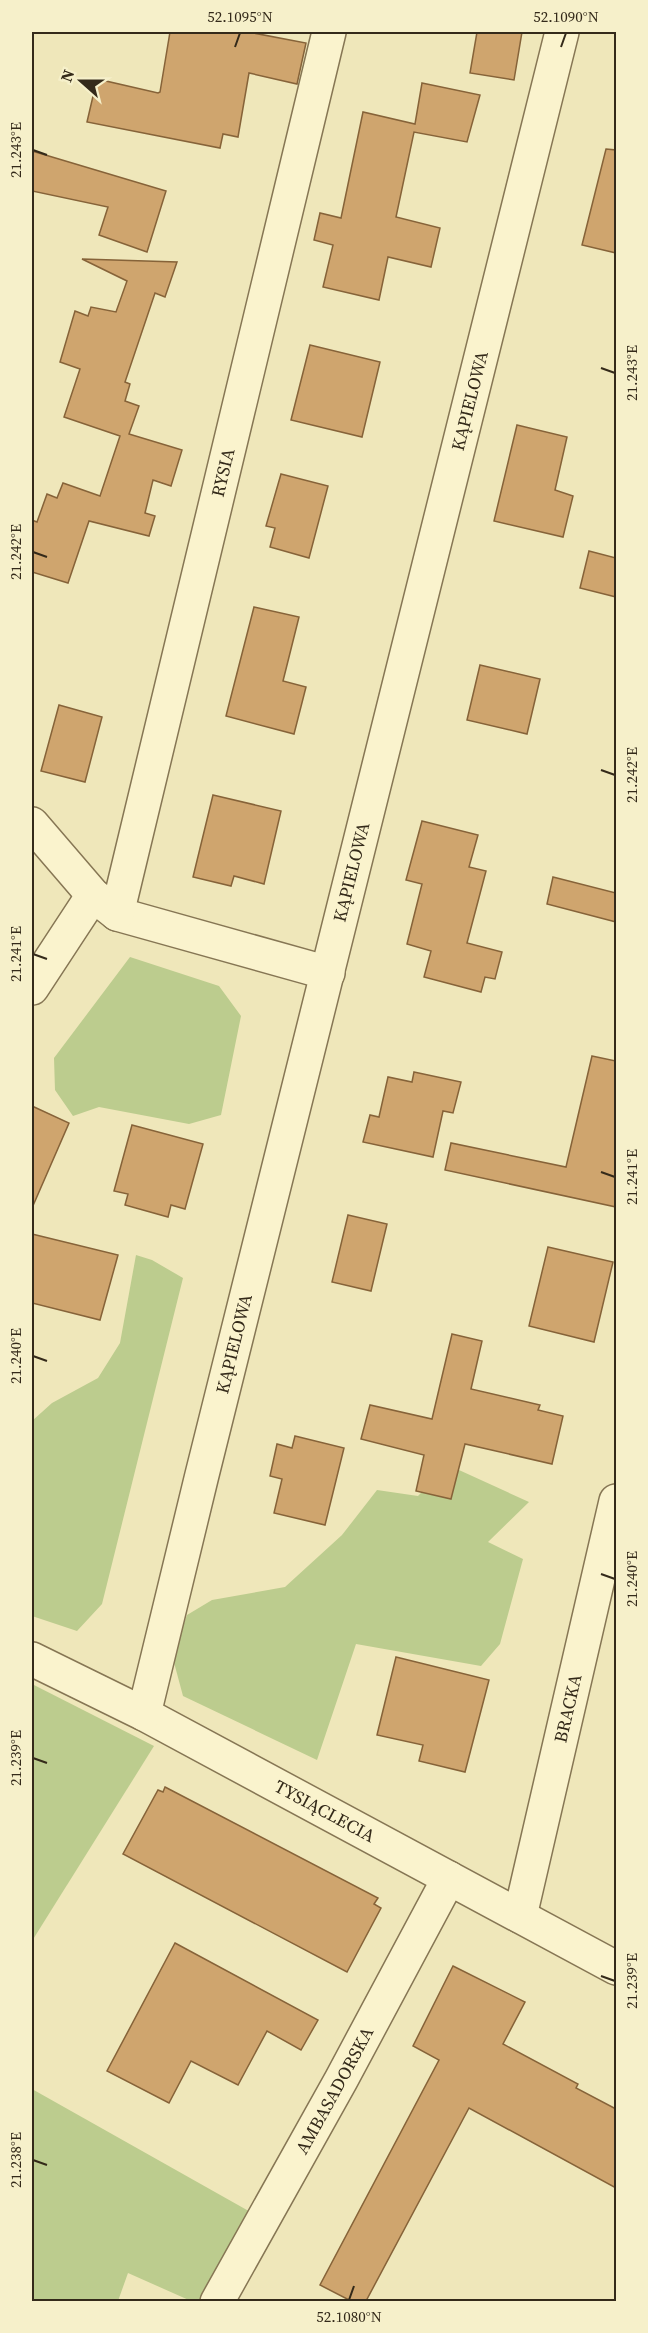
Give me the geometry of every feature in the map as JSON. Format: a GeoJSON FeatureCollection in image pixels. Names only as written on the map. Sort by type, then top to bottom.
{"type":"FeatureCollection","features":[{"type":"Feature","properties":{"kind":"street","name":"RYSIA"},"geometry":{"type":"LineString","coordinates":[[32,988],[105,905],[329,32]]}},
{"type":"Feature","properties":{"kind":"street","name":"KĄPIELOWA"},"geometry":{"type":"LineString","coordinates":[[144,1714],[239,1319],[328,973],[562,32]]}},
{"type":"Feature","properties":{"kind":"street"},"geometry":{"type":"LineString","coordinates":[[32,824],[105,905],[328,973]]}},
{"type":"Feature","properties":{"kind":"street","name":"BRACKA"},"geometry":{"type":"LineString","coordinates":[[520,1916],[616,1501]]}},
{"type":"Feature","properties":{"kind":"street","name":"TYSIĄCLECIA"},"geometry":{"type":"LineString","coordinates":[[32,1659],[144,1714],[616,1968]]}},
{"type":"Feature","properties":{"kind":"street","name":"AMBASADORSKA"},"geometry":{"type":"LineString","coordinates":[[217,2301],[335,2090],[449,1878]]}},
{"type":"Feature","properties":{"kind":"green space"},"geometry":{"type":"Polygon","coordinates":[[[130,957],[219,986],[241,1016],[221,1115],[189,1124],[99,1107],[73,1116],[55,1090],[54,1058],[130,957]]]}},
{"type":"Feature","properties":{"kind":"green space"},"geometry":{"type":"Polygon","coordinates":[[[136,1255],[152,1260],[183,1278],[102,1604],[77,1631],[32,1616],[32,1421],[52,1403],[98,1378],[120,1343],[136,1255]]]}},
{"type":"Feature","properties":{"kind":"green space"},"geometry":{"type":"Polygon","coordinates":[[[448,1465],[529,1502],[488,1542],[523,1559],[500,1644],[481,1666],[356,1644],[317,1760],[183,1696],[172,1655],[187,1615],[212,1600],[285,1587],[342,1535],[377,1490],[418,1496],[448,1465]]]}},
{"type":"Feature","properties":{"kind":"green space"},"geometry":{"type":"Polygon","coordinates":[[[32,1684],[154,1746],[32,1941],[32,1684]]]}},
{"type":"Feature","properties":{"kind":"green space"},"geometry":{"type":"Polygon","coordinates":[[[32,2089],[254,2214],[210,2301],[191,2301],[128,2273],[118,2301],[32,2301],[32,2089]]]}},
{"type":"Feature","properties":{"kind":"building"},"geometry":{"type":"Polygon","coordinates":[[[170,32],[248,32],[306,43],[297,84],[249,73],[238,137],[223,134],[220,148],[87,122],[97,79],[160,92],[170,32]]]}},
{"type":"Feature","properties":{"kind":"building"},"geometry":{"type":"Polygon","coordinates":[[[477,32],[522,32],[514,80],[470,73],[477,32]]]}},
{"type":"Feature","properties":{"kind":"building"},"geometry":{"type":"Polygon","coordinates":[[[422,83],[480,95],[467,142],[414,132],[396,217],[440,228],[431,267],[388,257],[379,300],[323,287],[333,245],[314,240],[320,213],[341,218],[363,112],[415,124],[422,83]]]}},
{"type":"Feature","properties":{"kind":"building"},"geometry":{"type":"Polygon","coordinates":[[[606,149],[616,150],[616,253],[582,245],[606,149]]]}},
{"type":"Feature","properties":{"kind":"building"},"geometry":{"type":"Polygon","coordinates":[[[32,151],[166,191],[147,252],[99,235],[108,207],[32,191],[32,151]]]}},
{"type":"Feature","properties":{"kind":"building"},"geometry":{"type":"Polygon","coordinates":[[[82,259],[177,262],[165,297],[155,293],[125,382],[130,384],[125,401],[139,406],[129,434],[182,450],[171,486],[153,480],[145,513],[155,516],[149,536],[89,521],[68,583],[32,572],[32,520],[37,522],[47,494],[57,498],[63,483],[100,496],[120,436],[64,417],[80,369],[60,362],[75,311],[88,316],[91,307],[116,312],[127,281],[82,259]]]}},
{"type":"Feature","properties":{"kind":"building"},"geometry":{"type":"Polygon","coordinates":[[[310,345],[380,362],[362,437],[291,420],[310,345]]]}},
{"type":"Feature","properties":{"kind":"building"},"geometry":{"type":"Polygon","coordinates":[[[517,425],[567,437],[555,490],[573,496],[563,537],[494,521],[517,425]]]}},
{"type":"Feature","properties":{"kind":"building"},"geometry":{"type":"Polygon","coordinates":[[[281,474],[328,486],[309,558],[270,547],[275,528],[266,526],[281,474]]]}},
{"type":"Feature","properties":{"kind":"building"},"geometry":{"type":"Polygon","coordinates":[[[589,551],[616,558],[616,597],[580,588],[589,551]]]}},
{"type":"Feature","properties":{"kind":"building"},"geometry":{"type":"Polygon","coordinates":[[[254,607],[299,617],[283,681],[306,687],[294,734],[226,716],[254,607]]]}},
{"type":"Feature","properties":{"kind":"building"},"geometry":{"type":"Polygon","coordinates":[[[480,665],[540,679],[527,734],[467,720],[480,665]]]}},
{"type":"Feature","properties":{"kind":"building"},"geometry":{"type":"Polygon","coordinates":[[[59,705],[102,717],[85,782],[41,771],[59,705]]]}},
{"type":"Feature","properties":{"kind":"building"},"geometry":{"type":"Polygon","coordinates":[[[213,795],[281,811],[264,884],[234,876],[231,886],[193,877],[213,795]]]}},
{"type":"Feature","properties":{"kind":"building"},"geometry":{"type":"Polygon","coordinates":[[[422,821],[478,835],[469,867],[486,871],[467,943],[502,952],[495,979],[485,977],[481,992],[424,977],[431,951],[407,944],[422,884],[406,880],[422,821]]]}},
{"type":"Feature","properties":{"kind":"building"},"geometry":{"type":"Polygon","coordinates":[[[553,877],[616,893],[616,922],[547,904],[553,877]]]}},
{"type":"Feature","properties":{"kind":"building"},"geometry":{"type":"Polygon","coordinates":[[[592,1056],[616,1061],[616,1207],[445,1170],[451,1143],[566,1167],[592,1056]]]}},
{"type":"Feature","properties":{"kind":"building"},"geometry":{"type":"Polygon","coordinates":[[[414,1072],[461,1082],[453,1113],[443,1111],[433,1157],[363,1142],[370,1115],[379,1117],[388,1077],[412,1082],[414,1072]]]}},
{"type":"Feature","properties":{"kind":"building"},"geometry":{"type":"Polygon","coordinates":[[[32,1106],[69,1123],[32,1208],[32,1106]]]}},
{"type":"Feature","properties":{"kind":"building"},"geometry":{"type":"Polygon","coordinates":[[[132,1125],[203,1144],[185,1209],[171,1205],[168,1217],[125,1205],[128,1194],[114,1191],[132,1125]]]}},
{"type":"Feature","properties":{"kind":"building"},"geometry":{"type":"Polygon","coordinates":[[[348,1215],[387,1224],[371,1291],[332,1282],[348,1215]]]}},
{"type":"Feature","properties":{"kind":"building"},"geometry":{"type":"Polygon","coordinates":[[[32,1234],[118,1255],[100,1320],[32,1303],[32,1234]]]}},
{"type":"Feature","properties":{"kind":"building"},"geometry":{"type":"Polygon","coordinates":[[[548,1247],[613,1262],[594,1342],[529,1326],[548,1247]]]}},
{"type":"Feature","properties":{"kind":"building"},"geometry":{"type":"Polygon","coordinates":[[[452,1334],[482,1341],[471,1389],[540,1405],[538,1410],[563,1416],[552,1464],[465,1444],[451,1499],[416,1491],[424,1455],[361,1439],[370,1405],[432,1419],[452,1334]]]}},
{"type":"Feature","properties":{"kind":"building"},"geometry":{"type":"Polygon","coordinates":[[[295,1436],[344,1448],[325,1525],[274,1513],[282,1479],[270,1476],[277,1444],[292,1448],[295,1436]]]}},
{"type":"Feature","properties":{"kind":"building"},"geometry":{"type":"Polygon","coordinates":[[[396,1657],[489,1680],[465,1772],[419,1761],[423,1745],[377,1735],[396,1657]]]}},
{"type":"Feature","properties":{"kind":"building"},"geometry":{"type":"Polygon","coordinates":[[[165,1787],[378,1898],[374,1904],[381,1908],[347,1972],[123,1854],[158,1790],[163,1792],[165,1787]]]}},
{"type":"Feature","properties":{"kind":"building"},"geometry":{"type":"Polygon","coordinates":[[[175,1943],[318,2020],[301,2050],[267,2031],[238,2085],[191,2061],[169,2103],[107,2071],[175,1943]]]}},
{"type":"Feature","properties":{"kind":"building"},"geometry":{"type":"Polygon","coordinates":[[[453,1966],[525,2002],[503,2044],[578,2084],[576,2088],[616,2109],[616,2188],[469,2108],[366,2301],[351,2301],[320,2285],[439,2060],[413,2046],[453,1966]]]}}]}
